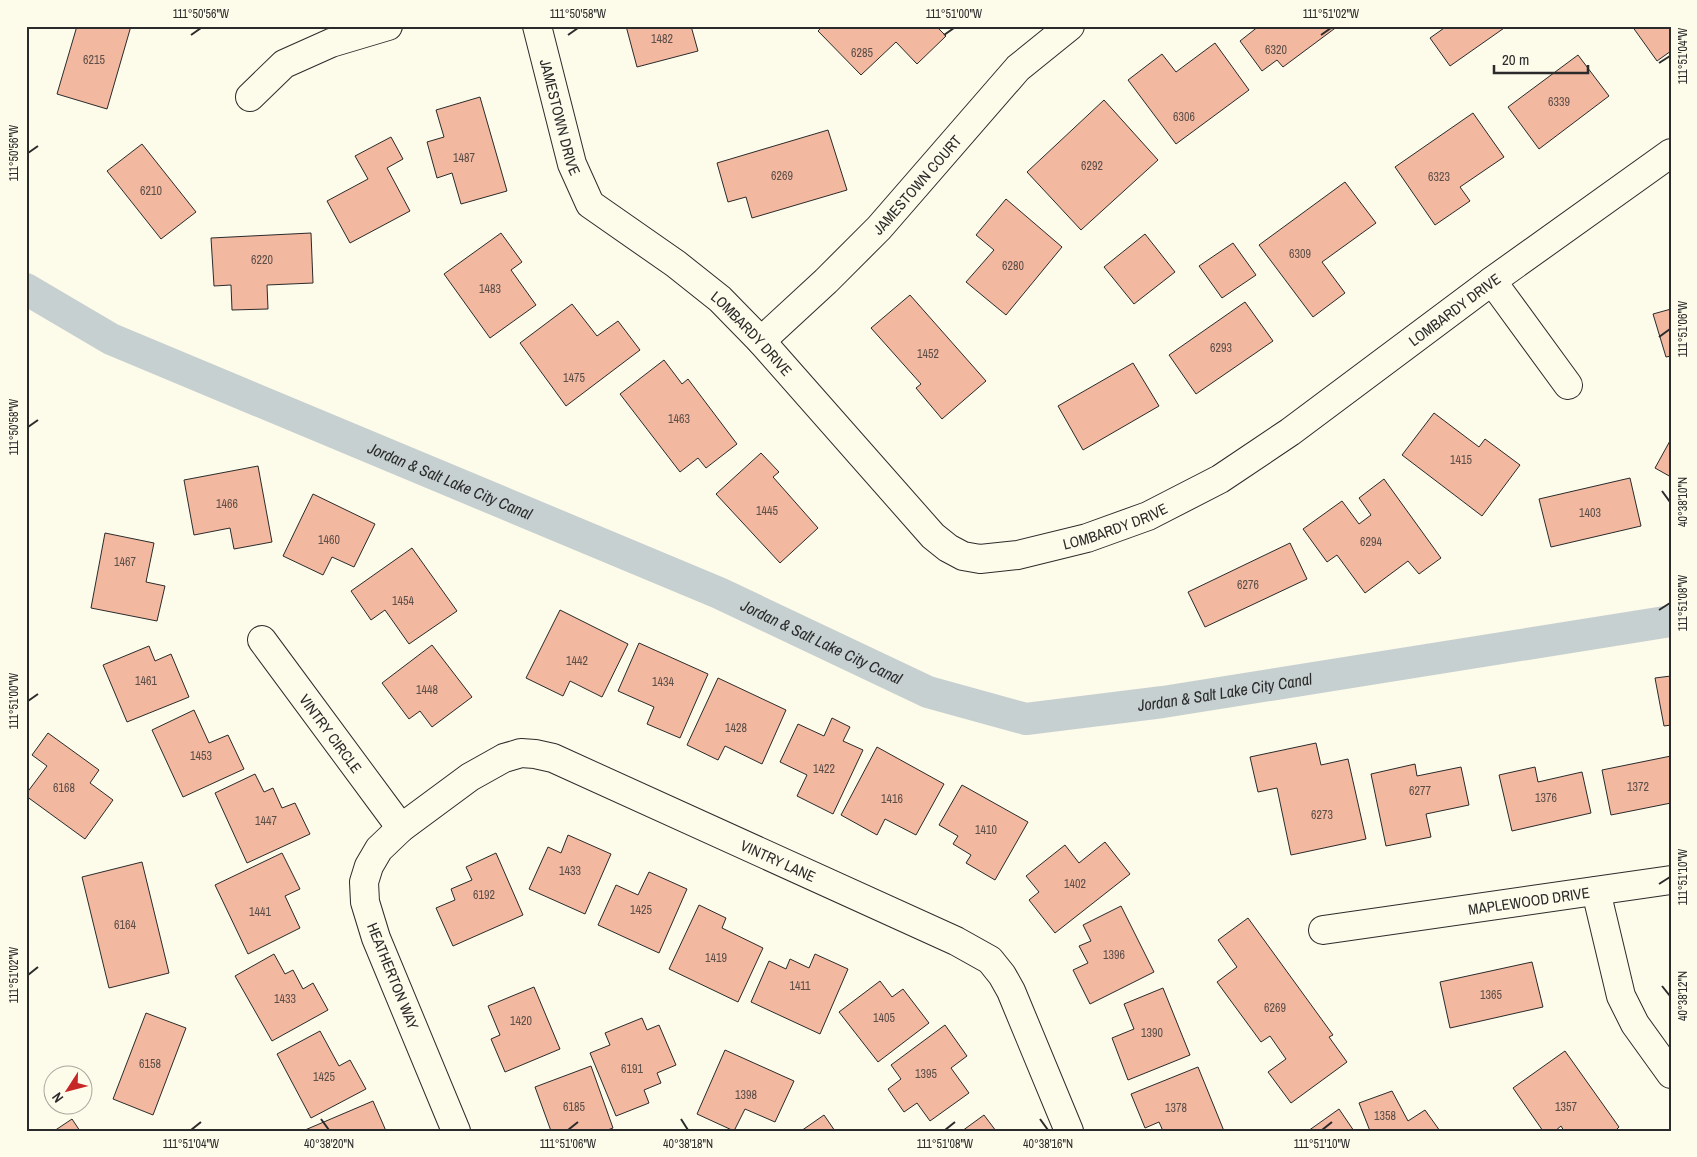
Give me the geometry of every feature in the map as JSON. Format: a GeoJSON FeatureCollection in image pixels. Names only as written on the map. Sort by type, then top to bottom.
{"type":"FeatureCollection","features":[{"type":"Feature","properties":{"kind":"street"},"geometry":{"type":"LineString","coordinates":[[250,97],[284,64],[331,43],[388,26]]}},
{"type":"Feature","properties":{"kind":"street","name":"JAMESTOWN DRIVE"},"geometry":{"type":"LineString","coordinates":[[537,26],[572,164],[590,204]]}},
{"type":"Feature","properties":{"kind":"street","name":"JAMESTOWN COURT"},"geometry":{"type":"LineString","coordinates":[[761,341],[880,228],[1018,68],[1070,26]]}},
{"type":"Feature","properties":{"kind":"street","name":"LOMBARDY DRIVE"},"geometry":{"type":"LineString","coordinates":[[590,204],[684,269],[720,299],[761,341],[933,536],[948,548],[963,556],[980,559],[1018,555],[1087,538],[1148,516],[1220,479],[1290,432],[1492,281],[1671,153]]}},
{"type":"Feature","properties":{"kind":"street"},"geometry":{"type":"LineString","coordinates":[[1492,281],[1568,385]]}},
{"type":"Feature","properties":{"kind":"street","name":"VINTRY CIRCLE"},"geometry":{"type":"LineString","coordinates":[[262,640],[401,828]]}},
{"type":"Feature","properties":{"kind":"street","name":"VINTRY LANE"},"geometry":{"type":"LineString","coordinates":[[401,828],[470,777],[504,758],[521,753],[535,754],[553,758],[836,886],[956,941],[990,960],[1002,974],[1011,991],[1069,1131]]}},
{"type":"Feature","properties":{"kind":"street","name":"HEATHERTON WAY"},"geometry":{"type":"LineString","coordinates":[[401,828],[379,849],[369,866],[364,882],[365,902],[376,938],[456,1131]]}},
{"type":"Feature","properties":{"kind":"street"},"geometry":{"type":"LineString","coordinates":[[1596,891],[1671,880]]}},
{"type":"Feature","properties":{"kind":"street","name":"MAPLEWOOD DRIVE"},"geometry":{"type":"LineString","coordinates":[[1323,930],[1596,891],[1622,996],[1635,1024],[1671,1074]]}},
{"type":"Feature","properties":{"kind":"building"},"geometry":{"type":"Polygon","coordinates":[[[77,26],[131,26],[107,109],[57,94],[77,26]]]}},
{"type":"Feature","properties":{"kind":"building"},"geometry":{"type":"Polygon","coordinates":[[[626,26],[691,26],[698,51],[637,67],[626,26]]]}},
{"type":"Feature","properties":{"kind":"building"},"geometry":{"type":"Polygon","coordinates":[[[823,26],[936,26],[946,36],[917,64],[896,42],[861,75],[818,31],[823,26]]]}},
{"type":"Feature","properties":{"kind":"building"},"geometry":{"type":"Polygon","coordinates":[[[1259,26],[1338,26],[1283,67],[1277,60],[1262,71],[1240,41],[1259,26]]]}},
{"type":"Feature","properties":{"kind":"building"},"geometry":{"type":"Polygon","coordinates":[[[1447,26],[1507,26],[1450,66],[1430,38],[1447,26]]]}},
{"type":"Feature","properties":{"kind":"building"},"geometry":{"type":"Polygon","coordinates":[[[1632,26],[1671,26],[1671,51],[1657,61],[1632,26]]]}},
{"type":"Feature","properties":{"kind":"building"},"geometry":{"type":"Polygon","coordinates":[[[1215,43],[1249,90],[1176,144],[1128,80],[1162,54],[1176,72],[1215,43]]]}},
{"type":"Feature","properties":{"kind":"building"},"geometry":{"type":"Polygon","coordinates":[[[1578,55],[1609,96],[1539,149],[1508,107],[1578,55]]]}},
{"type":"Feature","properties":{"kind":"building"},"geometry":{"type":"Polygon","coordinates":[[[480,97],[507,191],[461,204],[452,173],[437,178],[427,142],[444,137],[436,110],[480,97]]]}},
{"type":"Feature","properties":{"kind":"building"},"geometry":{"type":"Polygon","coordinates":[[[1104,100],[1158,160],[1081,230],[1027,172],[1104,100]]]}},
{"type":"Feature","properties":{"kind":"building"},"geometry":{"type":"Polygon","coordinates":[[[1473,113],[1504,157],[1460,187],[1470,201],[1435,225],[1395,167],[1473,113]]]}},
{"type":"Feature","properties":{"kind":"building"},"geometry":{"type":"Polygon","coordinates":[[[828,130],[847,190],[752,218],[746,197],[728,202],[717,163],[828,130]]]}},
{"type":"Feature","properties":{"kind":"building"},"geometry":{"type":"Polygon","coordinates":[[[391,137],[403,159],[387,168],[410,211],[350,243],[327,201],[368,179],[355,156],[391,137]]]}},
{"type":"Feature","properties":{"kind":"building"},"geometry":{"type":"Polygon","coordinates":[[[142,144],[196,212],[161,239],[107,171],[142,144]]]}},
{"type":"Feature","properties":{"kind":"building"},"geometry":{"type":"Polygon","coordinates":[[[1345,182],[1376,223],[1322,262],[1345,293],[1313,317],[1259,245],[1345,182]]]}},
{"type":"Feature","properties":{"kind":"building"},"geometry":{"type":"Polygon","coordinates":[[[1006,199],[1062,247],[1006,315],[966,282],[994,250],[976,235],[1006,199]]]}},
{"type":"Feature","properties":{"kind":"building"},"geometry":{"type":"Polygon","coordinates":[[[311,233],[313,283],[267,285],[268,309],[232,310],[231,285],[214,286],[211,238],[311,233]]]}},
{"type":"Feature","properties":{"kind":"building"},"geometry":{"type":"Polygon","coordinates":[[[501,233],[522,262],[511,270],[536,305],[490,338],[444,274],[501,233]]]}},
{"type":"Feature","properties":{"kind":"building"},"geometry":{"type":"Polygon","coordinates":[[[1145,234],[1175,272],[1134,304],[1104,267],[1145,234]]]}},
{"type":"Feature","properties":{"kind":"building"},"geometry":{"type":"Polygon","coordinates":[[[1233,243],[1256,275],[1222,298],[1199,266],[1233,243]]]}},
{"type":"Feature","properties":{"kind":"building"},"geometry":{"type":"Polygon","coordinates":[[[910,295],[986,381],[942,419],[916,388],[921,384],[871,328],[910,295]]]}},
{"type":"Feature","properties":{"kind":"building"},"geometry":{"type":"Polygon","coordinates":[[[1245,302],[1273,341],[1196,394],[1169,355],[1245,302]]]}},
{"type":"Feature","properties":{"kind":"building"},"geometry":{"type":"Polygon","coordinates":[[[572,304],[597,336],[618,321],[640,350],[566,406],[520,343],[572,304]]]}},
{"type":"Feature","properties":{"kind":"building"},"geometry":{"type":"Polygon","coordinates":[[[1671,309],[1671,356],[1666,357],[1653,314],[1671,309]]]}},
{"type":"Feature","properties":{"kind":"building"},"geometry":{"type":"Polygon","coordinates":[[[664,360],[682,384],[688,379],[737,444],[706,468],[698,458],[680,472],[620,394],[664,360]]]}},
{"type":"Feature","properties":{"kind":"building"},"geometry":{"type":"Polygon","coordinates":[[[1133,363],[1159,406],[1083,450],[1058,406],[1133,363]]]}},
{"type":"Feature","properties":{"kind":"building"},"geometry":{"type":"Polygon","coordinates":[[[1434,413],[1479,447],[1485,439],[1520,465],[1482,516],[1402,455],[1434,413]]]}},
{"type":"Feature","properties":{"kind":"building"},"geometry":{"type":"Polygon","coordinates":[[[1671,439],[1671,477],[1655,468],[1671,439]]]}},
{"type":"Feature","properties":{"kind":"building"},"geometry":{"type":"Polygon","coordinates":[[[761,453],[779,472],[773,477],[818,528],[780,563],[716,494],[761,453]]]}},
{"type":"Feature","properties":{"kind":"building"},"geometry":{"type":"Polygon","coordinates":[[[258,466],[272,542],[234,549],[230,528],[194,535],[184,480],[258,466]]]}},
{"type":"Feature","properties":{"kind":"building"},"geometry":{"type":"Polygon","coordinates":[[[1630,478],[1641,526],[1551,547],[1539,499],[1630,478]]]}},
{"type":"Feature","properties":{"kind":"building"},"geometry":{"type":"Polygon","coordinates":[[[1384,479],[1441,558],[1419,574],[1408,561],[1365,593],[1337,555],[1327,562],[1303,529],[1342,501],[1359,524],[1371,515],[1359,498],[1384,479]]]}},
{"type":"Feature","properties":{"kind":"building"},"geometry":{"type":"Polygon","coordinates":[[[313,494],[375,524],[354,567],[332,557],[323,575],[283,556],[313,494]]]}},
{"type":"Feature","properties":{"kind":"building"},"geometry":{"type":"Polygon","coordinates":[[[105,533],[154,543],[146,582],[165,586],[157,621],[91,608],[105,533]]]}},
{"type":"Feature","properties":{"kind":"building"},"geometry":{"type":"Polygon","coordinates":[[[1290,543],[1307,579],[1205,627],[1188,592],[1290,543]]]}},
{"type":"Feature","properties":{"kind":"building"},"geometry":{"type":"Polygon","coordinates":[[[412,548],[457,611],[409,644],[385,610],[371,620],[351,591],[412,548]]]}},
{"type":"Feature","properties":{"kind":"building"},"geometry":{"type":"Polygon","coordinates":[[[560,610],[628,644],[602,697],[570,681],[563,696],[526,678],[560,610]]]}},
{"type":"Feature","properties":{"kind":"building"},"geometry":{"type":"Polygon","coordinates":[[[639,643],[708,674],[680,738],[647,724],[654,707],[618,691],[639,643]]]}},
{"type":"Feature","properties":{"kind":"building"},"geometry":{"type":"Polygon","coordinates":[[[432,645],[472,697],[432,727],[420,711],[409,719],[382,683],[432,645]]]}},
{"type":"Feature","properties":{"kind":"building"},"geometry":{"type":"Polygon","coordinates":[[[149,646],[155,661],[171,654],[189,697],[127,722],[103,665],[149,646]]]}},
{"type":"Feature","properties":{"kind":"building"},"geometry":{"type":"Polygon","coordinates":[[[1671,676],[1671,725],[1664,726],[1655,678],[1671,676]]]}},
{"type":"Feature","properties":{"kind":"building"},"geometry":{"type":"Polygon","coordinates":[[[718,678],[786,710],[762,764],[725,746],[718,760],[687,745],[718,678]]]}},
{"type":"Feature","properties":{"kind":"building"},"geometry":{"type":"Polygon","coordinates":[[[194,710],[209,743],[228,735],[244,769],[183,797],[152,730],[194,710]]]}},
{"type":"Feature","properties":{"kind":"building"},"geometry":{"type":"Polygon","coordinates":[[[832,718],[850,727],[843,741],[863,750],[833,814],[797,796],[807,775],[780,762],[798,724],[824,736],[832,718]]]}},
{"type":"Feature","properties":{"kind":"building"},"geometry":{"type":"Polygon","coordinates":[[[48,733],[99,770],[90,783],[113,800],[85,839],[26,796],[47,766],[32,755],[48,733]]]}},
{"type":"Feature","properties":{"kind":"building"},"geometry":{"type":"Polygon","coordinates":[[[1316,743],[1321,765],[1348,759],[1366,839],[1291,855],[1277,788],[1258,792],[1250,757],[1316,743]]]}},
{"type":"Feature","properties":{"kind":"building"},"geometry":{"type":"Polygon","coordinates":[[[877,747],[944,784],[916,835],[885,819],[877,835],[841,815],[877,747]]]}},
{"type":"Feature","properties":{"kind":"building"},"geometry":{"type":"Polygon","coordinates":[[[1671,756],[1671,803],[1611,815],[1602,770],[1671,756]]]}},
{"type":"Feature","properties":{"kind":"building"},"geometry":{"type":"Polygon","coordinates":[[[1415,764],[1417,776],[1461,767],[1469,805],[1426,814],[1431,837],[1386,846],[1371,774],[1415,764]]]}},
{"type":"Feature","properties":{"kind":"building"},"geometry":{"type":"Polygon","coordinates":[[[1535,767],[1538,782],[1582,772],[1591,813],[1512,831],[1499,775],[1535,767]]]}},
{"type":"Feature","properties":{"kind":"building"},"geometry":{"type":"Polygon","coordinates":[[[255,774],[264,792],[273,788],[282,808],[295,803],[310,834],[247,863],[215,793],[255,774]]]}},
{"type":"Feature","properties":{"kind":"building"},"geometry":{"type":"Polygon","coordinates":[[[962,785],[1028,822],[995,880],[966,863],[971,855],[953,844],[958,836],[939,825],[962,785]]]}},
{"type":"Feature","properties":{"kind":"building"},"geometry":{"type":"Polygon","coordinates":[[[568,835],[611,854],[585,914],[529,889],[548,847],[561,853],[568,835]]]}},
{"type":"Feature","properties":{"kind":"building"},"geometry":{"type":"Polygon","coordinates":[[[1105,842],[1130,874],[1055,933],[1029,900],[1039,892],[1026,876],[1065,845],[1079,863],[1105,842]]]}},
{"type":"Feature","properties":{"kind":"building"},"geometry":{"type":"Polygon","coordinates":[[[282,853],[300,889],[285,896],[300,928],[248,954],[215,885],[282,853]]]}},
{"type":"Feature","properties":{"kind":"building"},"geometry":{"type":"Polygon","coordinates":[[[496,853],[523,915],[453,946],[436,908],[455,900],[451,889],[472,880],[466,867],[496,853]]]}},
{"type":"Feature","properties":{"kind":"building"},"geometry":{"type":"Polygon","coordinates":[[[142,862],[169,973],[109,988],[82,877],[142,862]]]}},
{"type":"Feature","properties":{"kind":"building"},"geometry":{"type":"Polygon","coordinates":[[[649,872],[687,889],[659,953],[598,925],[616,885],[638,895],[649,872]]]}},
{"type":"Feature","properties":{"kind":"building"},"geometry":{"type":"Polygon","coordinates":[[[699,905],[726,918],[722,928],[763,948],[738,1002],[669,969],[699,905]]]}},
{"type":"Feature","properties":{"kind":"building"},"geometry":{"type":"Polygon","coordinates":[[[1121,906],[1154,972],[1090,1004],[1073,970],[1088,963],[1079,946],[1091,941],[1083,925],[1121,906]]]}},
{"type":"Feature","properties":{"kind":"building"},"geometry":{"type":"Polygon","coordinates":[[[1248,918],[1333,1035],[1329,1037],[1347,1062],[1291,1103],[1268,1072],[1286,1059],[1270,1036],[1261,1042],[1217,982],[1237,967],[1218,940],[1248,918]]]}},
{"type":"Feature","properties":{"kind":"building"},"geometry":{"type":"Polygon","coordinates":[[[274,954],[285,974],[293,970],[303,989],[313,983],[328,1010],[272,1041],[235,976],[274,954]]]}},
{"type":"Feature","properties":{"kind":"building"},"geometry":{"type":"Polygon","coordinates":[[[815,954],[848,969],[820,1034],[751,1002],[769,961],[786,969],[790,959],[809,968],[815,954]]]}},
{"type":"Feature","properties":{"kind":"building"},"geometry":{"type":"Polygon","coordinates":[[[1532,962],[1543,1007],[1450,1028],[1440,982],[1532,962]]]}},
{"type":"Feature","properties":{"kind":"building"},"geometry":{"type":"Polygon","coordinates":[[[880,981],[892,997],[903,989],[929,1023],[878,1062],[839,1012],[880,981]]]}},
{"type":"Feature","properties":{"kind":"building"},"geometry":{"type":"Polygon","coordinates":[[[534,987],[560,1049],[505,1072],[491,1039],[500,1035],[488,1006],[534,987]]]}},
{"type":"Feature","properties":{"kind":"building"},"geometry":{"type":"Polygon","coordinates":[[[1163,988],[1190,1055],[1128,1080],[1112,1038],[1134,1029],[1124,1004],[1163,988]]]}},
{"type":"Feature","properties":{"kind":"building"},"geometry":{"type":"Polygon","coordinates":[[[146,1013],[186,1028],[153,1115],[113,1099],[146,1013]]]}},
{"type":"Feature","properties":{"kind":"building"},"geometry":{"type":"Polygon","coordinates":[[[642,1018],[647,1030],[659,1025],[676,1065],[657,1073],[661,1083],[644,1090],[649,1103],[616,1116],[590,1053],[610,1045],[605,1033],[642,1018]]]}},
{"type":"Feature","properties":{"kind":"building"},"geometry":{"type":"Polygon","coordinates":[[[945,1025],[967,1056],[951,1068],[969,1093],[930,1121],[917,1103],[904,1112],[888,1089],[901,1079],[891,1065],[945,1025]]]}},
{"type":"Feature","properties":{"kind":"building"},"geometry":{"type":"Polygon","coordinates":[[[320,1031],[339,1066],[350,1060],[366,1089],[311,1118],[277,1054],[320,1031]]]}},
{"type":"Feature","properties":{"kind":"building"},"geometry":{"type":"Polygon","coordinates":[[[725,1050],[794,1081],[775,1122],[745,1109],[734,1131],[697,1114],[725,1050]]]}},
{"type":"Feature","properties":{"kind":"building"},"geometry":{"type":"Polygon","coordinates":[[[1565,1051],[1619,1127],[1615,1131],[1564,1131],[1561,1126],[1555,1131],[1543,1131],[1513,1088],[1565,1051]]]}},
{"type":"Feature","properties":{"kind":"building"},"geometry":{"type":"Polygon","coordinates":[[[591,1066],[613,1128],[605,1131],[551,1131],[535,1087],[591,1066]]]}},
{"type":"Feature","properties":{"kind":"building"},"geometry":{"type":"Polygon","coordinates":[[[1198,1067],[1224,1131],[1163,1131],[1159,1122],[1145,1128],[1131,1094],[1198,1067]]]}},
{"type":"Feature","properties":{"kind":"building"},"geometry":{"type":"Polygon","coordinates":[[[1392,1091],[1408,1121],[1425,1110],[1440,1131],[1370,1131],[1359,1103],[1392,1091]]]}},
{"type":"Feature","properties":{"kind":"building"},"geometry":{"type":"Polygon","coordinates":[[[373,1101],[386,1131],[305,1131],[305,1130],[373,1101]]]}},
{"type":"Feature","properties":{"kind":"building"},"geometry":{"type":"Polygon","coordinates":[[[1339,1109],[1354,1131],[1308,1131],[1339,1109]]]}},
{"type":"Feature","properties":{"kind":"building"},"geometry":{"type":"Polygon","coordinates":[[[824,1115],[835,1131],[801,1131],[824,1115]]]}},
{"type":"Feature","properties":{"kind":"building"},"geometry":{"type":"Polygon","coordinates":[[[984,1115],[996,1131],[962,1131],[984,1115]]]}},
{"type":"Feature","properties":{"kind":"building"},"geometry":{"type":"Polygon","coordinates":[[[72,1119],[80,1131],[54,1131],[72,1119]]]}},
{"type":"Feature","properties":{"kind":"waterway","name":"Jordan & Salt Lake City Canal"},"geometry":{"type":"LineString","coordinates":[[26,289],[111,339],[719,593],[928,692],[1026,719],[1163,702],[1671,621]]}}]}
